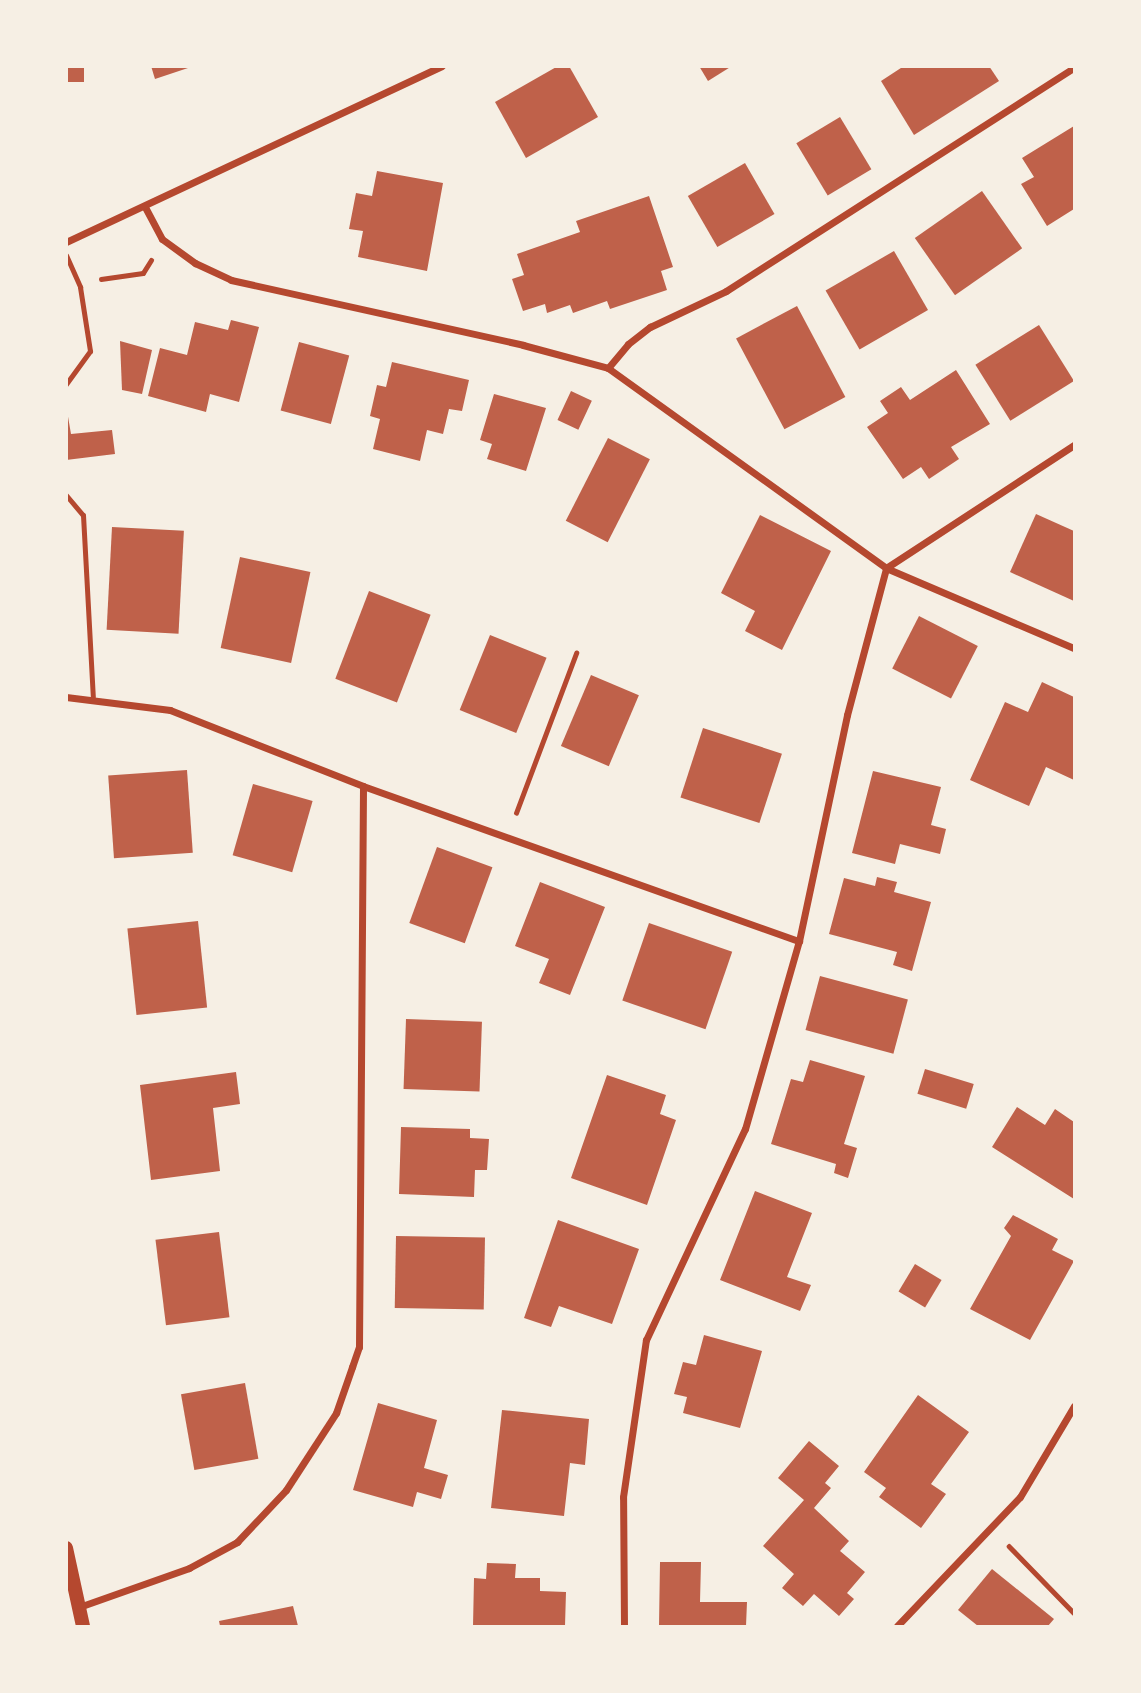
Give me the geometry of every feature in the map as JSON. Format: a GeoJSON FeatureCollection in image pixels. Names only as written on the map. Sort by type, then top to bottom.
{"type":"FeatureCollection","features":[{"type":"Feature","properties":{"kind":"main road"},"geometry":{"type":"LineString","coordinates":[[66,1548],[83,1626]]}},
{"type":"Feature","properties":{"kind":"street"},"geometry":{"type":"LineString","coordinates":[[66,242],[442,66]]}},
{"type":"Feature","properties":{"kind":"street"},"geometry":{"type":"LineString","coordinates":[[608,368],[628,344],[650,327],[726,291],[1074,68]]}},
{"type":"Feature","properties":{"kind":"street"},"geometry":{"type":"LineString","coordinates":[[145,207],[162,239],[195,263],[231,280],[523,345],[608,368],[886,568],[1074,648]]}},
{"type":"Feature","properties":{"kind":"street"},"geometry":{"type":"LineString","coordinates":[[624,1626],[622,1497],[646,1340],[745,1129],[799,941],[847,715],[886,568],[1074,445]]}},
{"type":"Feature","properties":{"kind":"street"},"geometry":{"type":"LineString","coordinates":[[66,697],[93,697],[170,710],[363,786],[799,941]]}},
{"type":"Feature","properties":{"kind":"street"},"geometry":{"type":"LineString","coordinates":[[79,1607],[189,1568],[237,1542],[286,1490],[335,1413],[359,1347],[363,786]]}},
{"type":"Feature","properties":{"kind":"street"},"geometry":{"type":"LineString","coordinates":[[897,1626],[1020,1497],[1074,1406]]}},
{"type":"Feature","properties":{"kind":"lane"},"geometry":{"type":"LineString","coordinates":[[66,255],[80,288],[90,351],[66,384]]}},
{"type":"Feature","properties":{"kind":"lane"},"geometry":{"type":"LineString","coordinates":[[66,495],[83,515],[93,697]]}},
{"type":"Feature","properties":{"kind":"path"},"geometry":{"type":"LineString","coordinates":[[80,288],[143,273],[162,239]]}},
{"type":"Feature","properties":{"kind":"path"},"geometry":{"type":"LineString","coordinates":[[507,837],[576,653]]}},
{"type":"Feature","properties":{"kind":"path"},"geometry":{"type":"LineString","coordinates":[[991,1527],[1074,1613]]}},
{"type":"Feature","properties":{"kind":"building"},"geometry":{"type":"Polygon","coordinates":[[[66,66],[84,66],[84,82],[66,82],[66,66]]]}},
{"type":"Feature","properties":{"kind":"building"},"geometry":{"type":"Polygon","coordinates":[[[151,66],[191,66],[191,67],[155,79],[151,66]]]}},
{"type":"Feature","properties":{"kind":"building"},"geometry":{"type":"Polygon","coordinates":[[[558,66],[569,66],[598,117],[526,158],[495,102],[558,66]]]}},
{"type":"Feature","properties":{"kind":"building"},"geometry":{"type":"Polygon","coordinates":[[[699,66],[732,66],[708,81],[699,66]]]}},
{"type":"Feature","properties":{"kind":"building"},"geometry":{"type":"Polygon","coordinates":[[[904,66],[989,66],[999,81],[914,135],[881,81],[904,66]]]}},
{"type":"Feature","properties":{"kind":"building"},"geometry":{"type":"Polygon","coordinates":[[[840,117],[871,169],[828,196],[796,143],[840,117]]]}},
{"type":"Feature","properties":{"kind":"building"},"geometry":{"type":"Polygon","coordinates":[[[1074,126],[1074,209],[1047,226],[1021,184],[1034,177],[1022,158],[1074,126]]]}},
{"type":"Feature","properties":{"kind":"building"},"geometry":{"type":"Polygon","coordinates":[[[745,163],[775,214],[717,247],[688,196],[745,163]]]}},
{"type":"Feature","properties":{"kind":"building"},"geometry":{"type":"Polygon","coordinates":[[[377,171],[443,183],[427,271],[358,257],[363,231],[349,229],[356,193],[372,196],[377,171]]]}},
{"type":"Feature","properties":{"kind":"building"},"geometry":{"type":"Polygon","coordinates":[[[982,191],[1022,248],[955,295],[915,238],[982,191]]]}},
{"type":"Feature","properties":{"kind":"building"},"geometry":{"type":"Polygon","coordinates":[[[649,196],[673,267],[661,271],[667,290],[610,309],[607,301],[573,313],[570,305],[547,313],[545,304],[523,311],[512,279],[524,275],[517,254],[580,232],[576,221],[649,196]]]}},
{"type":"Feature","properties":{"kind":"building"},"geometry":{"type":"Polygon","coordinates":[[[894,251],[928,310],[860,349],[826,290],[894,251]]]}},
{"type":"Feature","properties":{"kind":"building"},"geometry":{"type":"Polygon","coordinates":[[[797,306],[845,397],[784,429],[736,338],[797,306]]]}},
{"type":"Feature","properties":{"kind":"building"},"geometry":{"type":"Polygon","coordinates":[[[231,320],[259,327],[239,402],[210,394],[206,412],[148,396],[160,348],[187,355],[195,322],[228,330],[231,320]]]}},
{"type":"Feature","properties":{"kind":"building"},"geometry":{"type":"Polygon","coordinates":[[[1039,325],[1074,381],[1010,421],[975,365],[1039,325]]]}},
{"type":"Feature","properties":{"kind":"building"},"geometry":{"type":"Polygon","coordinates":[[[120,341],[152,350],[142,394],[122,390],[120,341]]]}},
{"type":"Feature","properties":{"kind":"building"},"geometry":{"type":"Polygon","coordinates":[[[299,342],[349,355],[331,424],[281,411],[299,342]]]}},
{"type":"Feature","properties":{"kind":"building"},"geometry":{"type":"Polygon","coordinates":[[[392,362],[469,380],[462,411],[449,409],[443,434],[427,430],[420,461],[373,449],[380,419],[370,416],[377,385],[386,387],[392,362]]]}},
{"type":"Feature","properties":{"kind":"building"},"geometry":{"type":"Polygon","coordinates":[[[956,370],[990,424],[951,447],[959,459],[929,479],[921,467],[903,479],[867,427],[888,413],[880,401],[901,387],[910,400],[956,370]]]}},
{"type":"Feature","properties":{"kind":"building"},"geometry":{"type":"Polygon","coordinates":[[[571,391],[592,401],[578,430],[557,420],[571,391]]]}},
{"type":"Feature","properties":{"kind":"building"},"geometry":{"type":"Polygon","coordinates":[[[494,394],[546,408],[526,471],[487,459],[492,444],[480,440],[494,394]]]}},
{"type":"Feature","properties":{"kind":"building"},"geometry":{"type":"Polygon","coordinates":[[[66,405],[71,434],[112,430],[115,454],[66,460],[66,405]]]}},
{"type":"Feature","properties":{"kind":"building"},"geometry":{"type":"Polygon","coordinates":[[[608,438],[650,459],[608,542],[566,521],[608,438]]]}},
{"type":"Feature","properties":{"kind":"building"},"geometry":{"type":"Polygon","coordinates":[[[1036,514],[1074,531],[1074,601],[1010,572],[1036,514]]]}},
{"type":"Feature","properties":{"kind":"building"},"geometry":{"type":"Polygon","coordinates":[[[760,515],[831,551],[782,650],[745,631],[755,611],[721,593],[760,515]]]}},
{"type":"Feature","properties":{"kind":"building"},"geometry":{"type":"Polygon","coordinates":[[[112,527],[184,531],[179,634],[107,630],[112,527]]]}},
{"type":"Feature","properties":{"kind":"building"},"geometry":{"type":"Polygon","coordinates":[[[240,557],[310,572],[291,663],[221,648],[240,557]]]}},
{"type":"Feature","properties":{"kind":"building"},"geometry":{"type":"Polygon","coordinates":[[[369,591],[431,615],[397,702],[335,679],[369,591]]]}},
{"type":"Feature","properties":{"kind":"building"},"geometry":{"type":"Polygon","coordinates":[[[919,616],[978,646],[951,699],[892,669],[919,616]]]}},
{"type":"Feature","properties":{"kind":"building"},"geometry":{"type":"Polygon","coordinates":[[[490,635],[547,658],[516,733],[460,710],[490,635]]]}},
{"type":"Feature","properties":{"kind":"building"},"geometry":{"type":"Polygon","coordinates":[[[591,675],[639,695],[609,766],[561,746],[591,675]]]}},
{"type":"Feature","properties":{"kind":"building"},"geometry":{"type":"Polygon","coordinates":[[[1042,682],[1074,697],[1074,780],[1046,767],[1029,806],[970,780],[1005,702],[1028,712],[1042,682]]]}},
{"type":"Feature","properties":{"kind":"building"},"geometry":{"type":"Polygon","coordinates":[[[703,728],[782,754],[759,823],[680,797],[703,728]]]}},
{"type":"Feature","properties":{"kind":"building"},"geometry":{"type":"Polygon","coordinates":[[[187,770],[193,853],[114,858],[108,776],[187,770]]]}},
{"type":"Feature","properties":{"kind":"building"},"geometry":{"type":"Polygon","coordinates":[[[873,771],[941,787],[931,825],[946,829],[940,854],[900,844],[895,864],[852,853],[873,771]]]}},
{"type":"Feature","properties":{"kind":"building"},"geometry":{"type":"Polygon","coordinates":[[[253,784],[313,801],[292,872],[233,855],[253,784]]]}},
{"type":"Feature","properties":{"kind":"building"},"geometry":{"type":"Polygon","coordinates":[[[437,847],[492,867],[465,943],[409,923],[437,847]]]}},
{"type":"Feature","properties":{"kind":"building"},"geometry":{"type":"Polygon","coordinates":[[[877,877],[897,882],[894,892],[931,902],[912,971],[893,965],[897,952],[829,934],[844,878],[875,886],[877,877]]]}},
{"type":"Feature","properties":{"kind":"building"},"geometry":{"type":"Polygon","coordinates":[[[540,882],[605,907],[570,995],[539,983],[549,959],[515,946],[540,882]]]}},
{"type":"Feature","properties":{"kind":"building"},"geometry":{"type":"Polygon","coordinates":[[[198,921],[207,1008],[136,1015],[127,928],[198,921]]]}},
{"type":"Feature","properties":{"kind":"building"},"geometry":{"type":"Polygon","coordinates":[[[649,923],[732,952],[706,1029],[622,1001],[649,923]]]}},
{"type":"Feature","properties":{"kind":"building"},"geometry":{"type":"Polygon","coordinates":[[[820,976],[908,1000],[893,1054],[806,1030],[820,976]]]}},
{"type":"Feature","properties":{"kind":"building"},"geometry":{"type":"Polygon","coordinates":[[[406,1019],[482,1022],[480,1092],[404,1089],[406,1019]]]}},
{"type":"Feature","properties":{"kind":"building"},"geometry":{"type":"Polygon","coordinates":[[[810,1060],[865,1076],[844,1144],[857,1148],[848,1178],[834,1173],[836,1164],[771,1144],[791,1079],[803,1082],[810,1060]]]}},
{"type":"Feature","properties":{"kind":"building"},"geometry":{"type":"Polygon","coordinates":[[[925,1069],[974,1084],[966,1109],[917,1094],[925,1069]]]}},
{"type":"Feature","properties":{"kind":"building"},"geometry":{"type":"Polygon","coordinates":[[[236,1072],[240,1104],[213,1108],[220,1171],[151,1180],[140,1085],[236,1072]]]}},
{"type":"Feature","properties":{"kind":"building"},"geometry":{"type":"Polygon","coordinates":[[[607,1075],[666,1095],[660,1114],[676,1120],[647,1205],[571,1178],[607,1075]]]}},
{"type":"Feature","properties":{"kind":"building"},"geometry":{"type":"Polygon","coordinates":[[[1017,1107],[1045,1125],[1055,1109],[1074,1122],[1074,1199],[992,1147],[1017,1107]]]}},
{"type":"Feature","properties":{"kind":"building"},"geometry":{"type":"Polygon","coordinates":[[[401,1127],[470,1129],[470,1138],[489,1139],[487,1170],[475,1170],[474,1197],[399,1194],[401,1127]]]}},
{"type":"Feature","properties":{"kind":"building"},"geometry":{"type":"Polygon","coordinates":[[[755,1191],[812,1213],[787,1277],[811,1285],[800,1311],[720,1280],[755,1191]]]}},
{"type":"Feature","properties":{"kind":"building"},"geometry":{"type":"Polygon","coordinates":[[[1013,1215],[1058,1239],[1052,1250],[1074,1261],[1030,1340],[970,1309],[1011,1236],[1004,1228],[1013,1215]]]}},
{"type":"Feature","properties":{"kind":"building"},"geometry":{"type":"Polygon","coordinates":[[[558,1220],[639,1249],[612,1324],[559,1306],[551,1327],[524,1318],[558,1220]]]}},
{"type":"Feature","properties":{"kind":"building"},"geometry":{"type":"Polygon","coordinates":[[[219,1232],[229,1317],[166,1325],[155,1240],[219,1232]]]}},
{"type":"Feature","properties":{"kind":"building"},"geometry":{"type":"Polygon","coordinates":[[[396,1236],[485,1238],[484,1310],[395,1308],[396,1236]]]}},
{"type":"Feature","properties":{"kind":"building"},"geometry":{"type":"Polygon","coordinates":[[[915,1264],[942,1280],[925,1307],[899,1291],[915,1264]]]}},
{"type":"Feature","properties":{"kind":"building"},"geometry":{"type":"Polygon","coordinates":[[[704,1335],[762,1351],[740,1428],[683,1413],[687,1397],[674,1394],[683,1362],[696,1365],[704,1335]]]}},
{"type":"Feature","properties":{"kind":"building"},"geometry":{"type":"Polygon","coordinates":[[[245,1383],[258,1459],[194,1470],[181,1394],[245,1383]]]}},
{"type":"Feature","properties":{"kind":"building"},"geometry":{"type":"Polygon","coordinates":[[[918,1395],[969,1432],[931,1484],[946,1494],[921,1528],[879,1497],[886,1488],[864,1472],[918,1395]]]}},
{"type":"Feature","properties":{"kind":"building"},"geometry":{"type":"Polygon","coordinates":[[[378,1403],[437,1420],[424,1468],[448,1475],[441,1499],[417,1492],[413,1507],[353,1490],[378,1403]]]}},
{"type":"Feature","properties":{"kind":"building"},"geometry":{"type":"Polygon","coordinates":[[[502,1410],[589,1419],[585,1465],[570,1463],[564,1516],[491,1508],[502,1410]]]}},
{"type":"Feature","properties":{"kind":"building"},"geometry":{"type":"Polygon","coordinates":[[[809,1441],[839,1466],[825,1483],[831,1488],[814,1508],[849,1541],[840,1551],[865,1572],[847,1593],[854,1599],[839,1616],[814,1594],[803,1606],[782,1588],[794,1574],[763,1546],[804,1500],[778,1478],[809,1441]]]}},
{"type":"Feature","properties":{"kind":"building"},"geometry":{"type":"Polygon","coordinates":[[[660,1562],[701,1562],[700,1602],[747,1602],[746,1626],[659,1626],[660,1562]]]}},
{"type":"Feature","properties":{"kind":"building"},"geometry":{"type":"Polygon","coordinates":[[[487,1563],[516,1564],[515,1578],[540,1578],[540,1591],[566,1592],[565,1626],[473,1626],[474,1578],[486,1579],[487,1563]]]}},
{"type":"Feature","properties":{"kind":"building"},"geometry":{"type":"Polygon","coordinates":[[[992,1569],[1054,1619],[1048,1626],[978,1626],[958,1610],[992,1569]]]}},
{"type":"Feature","properties":{"kind":"building"},"geometry":{"type":"Polygon","coordinates":[[[293,1606],[298,1626],[220,1626],[219,1621],[293,1606]]]}}]}
